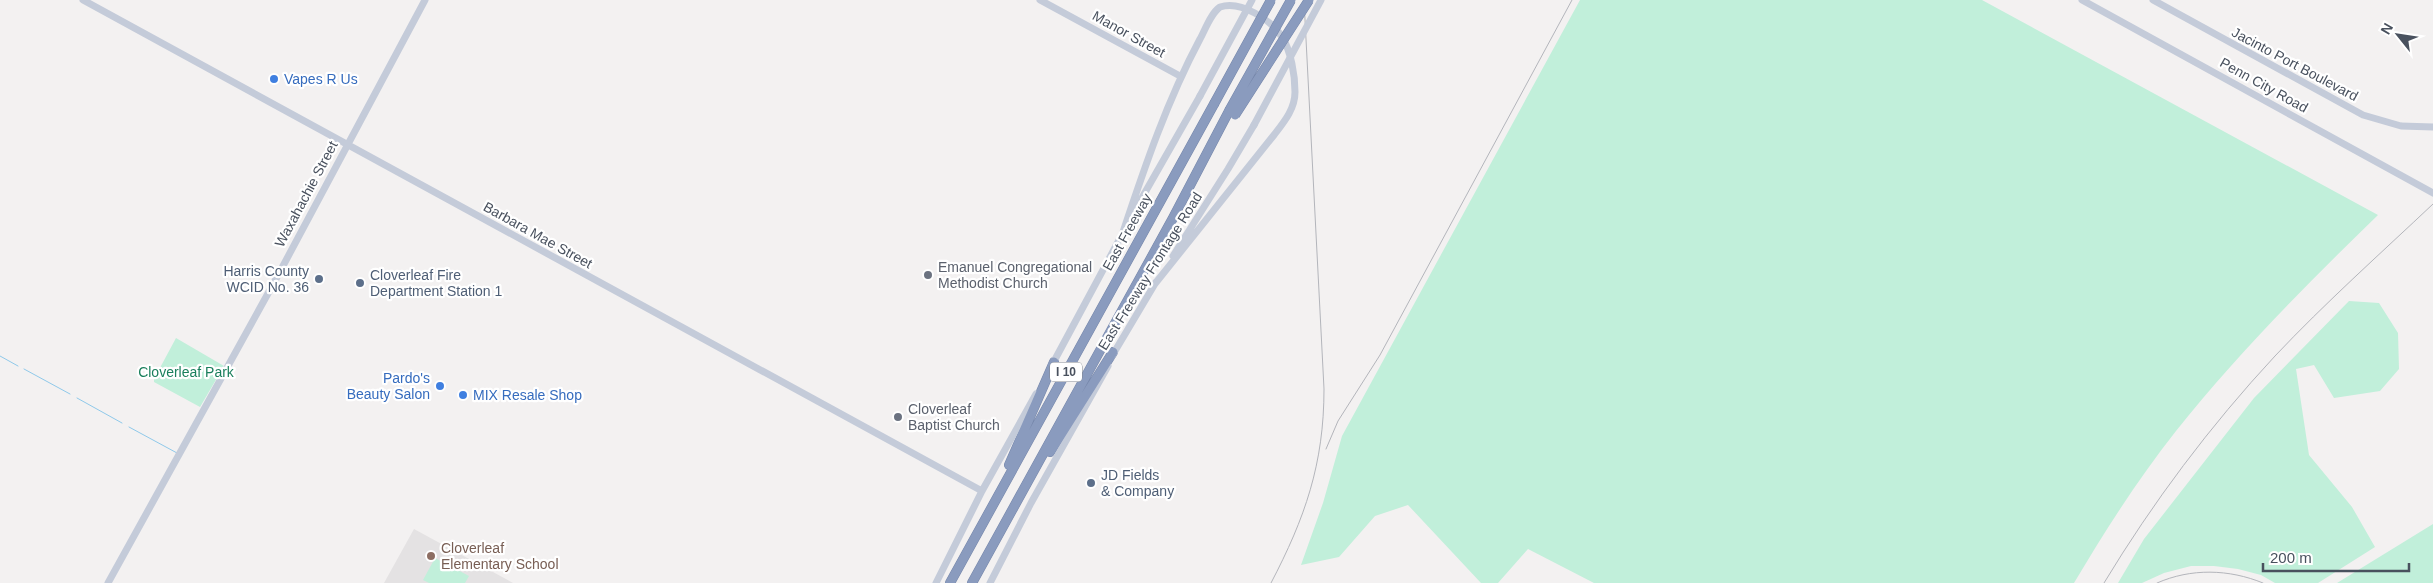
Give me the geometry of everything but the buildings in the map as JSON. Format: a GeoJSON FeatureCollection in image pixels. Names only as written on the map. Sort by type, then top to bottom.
{"type":"FeatureCollection","features":[{"type":"Feature","properties":{"kind":"highway","name":"East Freeway"},"geometry":{"type":"LineString","coordinates":[[950,583],[1271,0]]}},
{"type":"Feature","properties":{"kind":"highway","name":"I 10"},"geometry":{"type":"LineString","coordinates":[[972,583],[1232,113],[1291,0]]}},
{"type":"Feature","properties":{"kind":"highway"},"geometry":{"type":"LineString","coordinates":[[1232,113],[1309,0]]}},
{"type":"Feature","properties":{"kind":"highway"},"geometry":{"type":"LineString","coordinates":[[1012,509],[1113,352]]}},
{"type":"Feature","properties":{"kind":"highway"},"geometry":{"type":"LineString","coordinates":[[993,503],[1054,362]]}},
{"type":"Feature","properties":{"kind":"main road","name":"Barbara Mae Street"},"geometry":{"type":"LineString","coordinates":[[83,0],[982,492]]}},
{"type":"Feature","properties":{"kind":"main road","name":"Waxahachie Street"},"geometry":{"type":"LineString","coordinates":[[108,583],[276,279],[425,0]]}},
{"type":"Feature","properties":{"kind":"main road","name":"Manor Street"},"geometry":{"type":"LineString","coordinates":[[1040,0],[1180,76]]}},
{"type":"Feature","properties":{"kind":"main road"},"geometry":{"type":"LineString","coordinates":[[936,583],[982,492],[1252,0]]}},
{"type":"Feature","properties":{"kind":"main road","name":"East Freeway Frontage Road"},"geometry":{"type":"LineString","coordinates":[[990,583],[1031,503],[1104,375],[1113,352],[1254,125],[1321,0]]}},
{"type":"Feature","properties":{"kind":"main road","name":"Penn City Road"},"geometry":{"type":"LineString","coordinates":[[2082,0],[2433,193]]}},
{"type":"Feature","properties":{"kind":"main road","name":"Jacinto Port Boulevard"},"geometry":{"type":"LineString","coordinates":[[2153,0],[2363,115],[2401,126],[2433,127]]}},
{"type":"Feature","properties":{"kind":"main road"},"geometry":{"type":"LineString","coordinates":[[1123,232],[1157,134],[1180,76],[1219,7],[1228,4],[1249,5],[1282,36],[1293,68],[1294,102],[1291,111],[1154,285]]}},
{"type":"Feature","properties":{"kind":"shaded area","name":"Cloverleaf Elementary School"},"geometry":{"type":"Polygon","coordinates":[[[414,529],[513,583],[384,583],[414,529]]]}},
{"type":"Feature","properties":{"kind":"green space"},"geometry":{"type":"Polygon","coordinates":[[[1580,0],[1982,0],[2378,215],[2273,320],[2199,402],[2135,486],[2074,583],[1594,583],[1528,549],[1498,583],[1481,583],[1408,505],[1375,516],[1339,557],[1301,565],[1323,503],[1342,436],[1580,0]]]}},
{"type":"Feature","properties":{"kind":"green space"},"geometry":{"type":"Polygon","coordinates":[[[2349,301],[2379,303],[2398,333],[2399,369],[2380,391],[2334,398],[2314,365],[2296,369],[2309,455],[2352,507],[2375,547],[2318,583],[2275,583],[2261,575],[2238,569],[2191,566],[2164,573],[2142,583],[2118,583],[2144,539],[2254,398],[2349,301]]]}},
{"type":"Feature","properties":{"kind":"green space","name":"Cloverleaf Park"},"geometry":{"type":"Polygon","coordinates":[[[176,338],[224,366],[200,407],[154,382],[176,338]]]}},
{"type":"Feature","properties":{"kind":"green space"},"geometry":{"type":"Polygon","coordinates":[[[2433,524],[2433,583],[2337,583],[2433,524]]]}},
{"type":"Feature","properties":{"kind":"green space"},"geometry":{"type":"Polygon","coordinates":[[[435,558],[469,576],[465,583],[429,583],[423,580],[435,558]]]}},
{"type":"Feature","properties":{"kind":"waterway"},"geometry":{"type":"LineString","coordinates":[[0,356],[18,366]]}},
{"type":"Feature","properties":{"kind":"waterway"},"geometry":{"type":"LineString","coordinates":[[24,369],[70,394]]}},
{"type":"Feature","properties":{"kind":"waterway"},"geometry":{"type":"LineString","coordinates":[[77,398],[122,423]]}},
{"type":"Feature","properties":{"kind":"waterway"},"geometry":{"type":"LineString","coordinates":[[129,427],[177,453]]}},
{"type":"Feature","properties":{"kind":"railway"},"geometry":{"type":"LineString","coordinates":[[1271,583],[1303,513],[1316,466],[1323,416],[1324,389],[1304,0]]}},
{"type":"Feature","properties":{"kind":"railway"},"geometry":{"type":"LineString","coordinates":[[1326,449],[1338,421],[1380,355],[1572,0]]}},
{"type":"Feature","properties":{"kind":"railway"},"geometry":{"type":"LineString","coordinates":[[2104,583],[2162,494],[2205,437],[2251,383],[2313,317],[2433,204]]}},
{"type":"Feature","properties":{"kind":"railway"},"geometry":{"type":"LineString","coordinates":[[2157,583],[2183,575],[2210,572],[2237,575],[2263,583]]}},
{"type":"Feature","properties":{"kind":"place","name":"Vapes R Us"},"geometry":{"type":"Point","coordinates":[274,79]}},
{"type":"Feature","properties":{"kind":"place","name":"Emanuel Congregational Methodist Church"},"geometry":{"type":"Point","coordinates":[928,275]}},
{"type":"Feature","properties":{"kind":"place","name":"Harris County WCID No. 36"},"geometry":{"type":"Point","coordinates":[319,279]}},
{"type":"Feature","properties":{"kind":"place","name":"Cloverleaf Fire Department Station 1"},"geometry":{"type":"Point","coordinates":[360,283]}},
{"type":"Feature","properties":{"kind":"place","name":"Pardo's Beauty Salon"},"geometry":{"type":"Point","coordinates":[440,386]}},
{"type":"Feature","properties":{"kind":"place","name":"MIX Resale Shop"},"geometry":{"type":"Point","coordinates":[463,395]}},
{"type":"Feature","properties":{"kind":"place","name":"Cloverleaf Baptist Church"},"geometry":{"type":"Point","coordinates":[898,417]}},
{"type":"Feature","properties":{"kind":"place","name":"JD Fields & Company"},"geometry":{"type":"Point","coordinates":[1091,483]}},
{"type":"Feature","properties":{"kind":"place","name":"Cloverleaf Elementary School"},"geometry":{"type":"Point","coordinates":[431,556]}}]}
